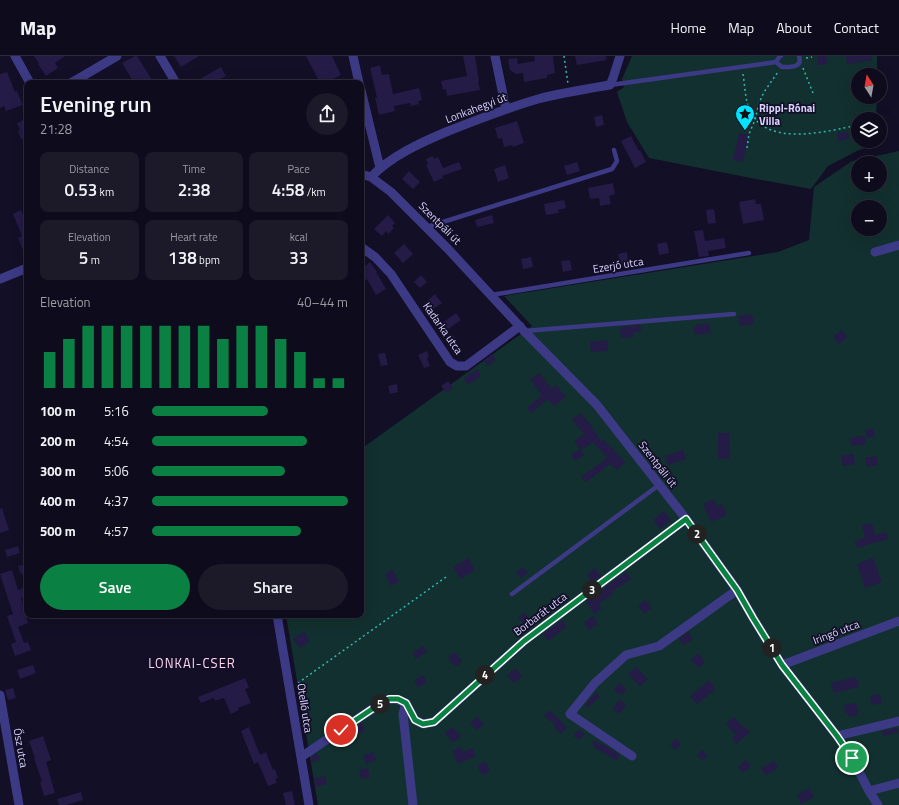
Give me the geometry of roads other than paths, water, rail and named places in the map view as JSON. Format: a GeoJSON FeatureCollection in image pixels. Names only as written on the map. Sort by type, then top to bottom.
{"type":"FeatureCollection","features":[{"type":"Feature","properties":{"kind":"street"},"geometry":{"type":"LineString","coordinates":[[14,56],[28,80]]}},
{"type":"Feature","properties":{"kind":"street"},"geometry":{"type":"LineString","coordinates":[[76,80],[117,56]]}},
{"type":"Feature","properties":{"kind":"street"},"geometry":{"type":"LineString","coordinates":[[160,56],[174,80]]}},
{"type":"Feature","properties":{"kind":"street"},"geometry":{"type":"LineString","coordinates":[[352,56],[358,80]]}},
{"type":"Feature","properties":{"kind":"street"},"geometry":{"type":"LineString","coordinates":[[495,56],[506,109]]}},
{"type":"Feature","properties":{"kind":"street"},"geometry":{"type":"LineString","coordinates":[[610,85],[614,78],[620,56]]}},
{"type":"Feature","properties":{"kind":"street","name":"Lonkahegyi út"},"geometry":{"type":"LineString","coordinates":[[371,177],[380,168],[396,157],[430,139],[476,120],[538,99],[610,85]]}},
{"type":"Feature","properties":{"kind":"street"},"geometry":{"type":"LineString","coordinates":[[364,102],[380,168]]}},
{"type":"Feature","properties":{"kind":"street"},"geometry":{"type":"LineString","coordinates":[[364,175],[371,177]]}},
{"type":"Feature","properties":{"kind":"street","name":"Szentpáli út"},"geometry":{"type":"LineString","coordinates":[[371,177],[391,192],[427,227],[522,329],[597,406],[686,519],[737,590],[782,665],[837,736],[852,758],[878,805]]}},
{"type":"Feature","properties":{"kind":"street"},"geometry":{"type":"LineString","coordinates":[[875,252],[899,244]]}},
{"type":"Feature","properties":{"kind":"street","name":"Kadarka utca"},"geometry":{"type":"LineString","coordinates":[[364,249],[375,256],[391,274],[450,362],[457,366],[466,366],[522,329]]}},
{"type":"Feature","properties":{"kind":"street"},"geometry":{"type":"LineString","coordinates":[[1,276],[24,269]]}},
{"type":"Feature","properties":{"kind":"street","name":"Borbarát utca"},"geometry":{"type":"LineString","coordinates":[[406,703],[415,720],[423,724],[434,722],[524,641],[686,519]]}},
{"type":"Feature","properties":{"kind":"street"},"geometry":{"type":"LineString","coordinates":[[632,756],[570,714],[595,683],[626,655],[659,646],[737,590]]}},
{"type":"Feature","properties":{"kind":"street","name":"Otelló utca"},"geometry":{"type":"LineString","coordinates":[[278,618],[309,805]]}},
{"type":"Feature","properties":{"kind":"street","name":"Iringó utca"},"geometry":{"type":"LineString","coordinates":[[782,665],[899,621]]}},
{"type":"Feature","properties":{"kind":"street","name":"Ősz utca"},"geometry":{"type":"LineString","coordinates":[[0,695],[19,805]]}},
{"type":"Feature","properties":{"kind":"street"},"geometry":{"type":"LineString","coordinates":[[301,757],[381,703],[389,699],[398,699],[406,703],[403,714],[413,805]]}},
{"type":"Feature","properties":{"kind":"street"},"geometry":{"type":"LineString","coordinates":[[837,736],[899,722]]}},
{"type":"Feature","properties":{"kind":"street"},"geometry":{"type":"LineString","coordinates":[[869,791],[899,783]]}},
{"type":"Feature","properties":{"kind":"lane"},"geometry":{"type":"LineString","coordinates":[[610,85],[776,62],[781,56]]}},
{"type":"Feature","properties":{"kind":"lane"},"geometry":{"type":"LineString","coordinates":[[776,62],[782,67],[794,66],[799,64],[799,56]]}},
{"type":"Feature","properties":{"kind":"lane"},"geometry":{"type":"LineString","coordinates":[[427,227],[612,169],[616,161],[614,150]]}},
{"type":"Feature","properties":{"kind":"lane","name":"Ezerjó utca"},"geometry":{"type":"LineString","coordinates":[[491,295],[749,253]]}},
{"type":"Feature","properties":{"kind":"lane"},"geometry":{"type":"LineString","coordinates":[[522,329],[734,314]]}},
{"type":"Feature","properties":{"kind":"lane"},"geometry":{"type":"LineString","coordinates":[[512,594],[659,485]]}},
{"type":"Feature","properties":{"kind":"place","name":"Rippl-Rónai Villa"},"geometry":{"type":"Point","coordinates":[745,131]}},
{"type":"Feature","properties":{"kind":"district","name":"LONKAI-CSER"},"geometry":{"type":"Point","coordinates":[192,663]}}]}
